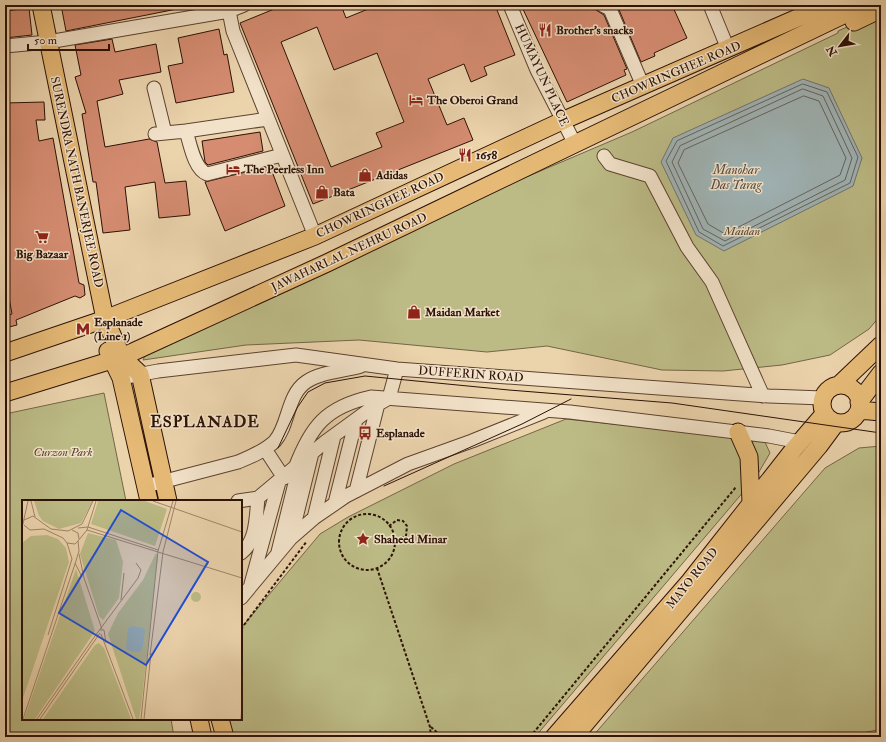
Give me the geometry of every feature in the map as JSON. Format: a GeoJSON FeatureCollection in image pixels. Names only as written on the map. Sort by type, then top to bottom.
{"type":"FeatureCollection","features":[{"type":"Feature","properties":{"kind":"main road","name":"SURENDRA NATH BANERJEE ROAD"},"geometry":{"type":"LineString","coordinates":[[41,5],[100,320],[117,359],[148,494]]}},
{"type":"Feature","properties":{"kind":"main road"},"geometry":{"type":"LineString","coordinates":[[814,15],[827,5]]}},
{"type":"Feature","properties":{"kind":"main road"},"geometry":{"type":"LineString","coordinates":[[814,15],[864,5]]}},
{"type":"Feature","properties":{"kind":"main road"},"geometry":{"type":"LineString","coordinates":[[758,57],[778,58],[881,9]]}},
{"type":"Feature","properties":{"kind":"main road","name":"CHOWRINGHEE ROAD"},"geometry":{"type":"LineString","coordinates":[[5,353],[100,320],[314,236],[562,121],[728,50],[749,40],[761,27],[814,15]]}},
{"type":"Feature","properties":{"kind":"main road","name":"CHOWRINGHEE ROAD"},"geometry":{"type":"LineString","coordinates":[[575,144],[758,57],[814,15]]}},
{"type":"Feature","properties":{"kind":"main road","name":"JAWAHARLAL NEHRU ROAD"},"geometry":{"type":"LineString","coordinates":[[117,359],[327,263],[575,144]]}},
{"type":"Feature","properties":{"kind":"main road"},"geometry":{"type":"LineString","coordinates":[[881,346],[839,385],[829,389],[828,412],[848,422],[853,419],[859,406],[881,373]]}},
{"type":"Feature","properties":{"kind":"main road"},"geometry":{"type":"LineString","coordinates":[[5,393],[117,359],[140,374],[168,500]]}},
{"type":"Feature","properties":{"kind":"main road"},"geometry":{"type":"LineString","coordinates":[[839,385],[849,387],[854,390],[859,406]]}},
{"type":"Feature","properties":{"kind":"main road"},"geometry":{"type":"LineString","coordinates":[[859,406],[881,412]]}},
{"type":"Feature","properties":{"kind":"main road","name":"MAYO ROAD"},"geometry":{"type":"LineString","coordinates":[[554,737],[690,581],[800,442],[828,412]]}},
{"type":"Feature","properties":{"kind":"main road","name":"MAYO ROAD"},"geometry":{"type":"LineString","coordinates":[[574,737],[819,446],[828,412]]}},
{"type":"Feature","properties":{"kind":"main road"},"geometry":{"type":"LineString","coordinates":[[738,432],[749,457],[751,503]]}},
{"type":"Feature","properties":{"kind":"main road"},"geometry":{"type":"LineString","coordinates":[[199,720],[203,737]]}},
{"type":"Feature","properties":{"kind":"main road"},"geometry":{"type":"LineString","coordinates":[[220,720],[225,737]]}},
{"type":"Feature","properties":{"kind":"street"},"geometry":{"type":"LineString","coordinates":[[5,46],[48,42],[244,5]]}},
{"type":"Feature","properties":{"kind":"street","name":"HUMAYUN PLACE"},"geometry":{"type":"LineString","coordinates":[[510,5],[537,70],[575,144]]}},
{"type":"Feature","properties":{"kind":"street"},"geometry":{"type":"LineString","coordinates":[[602,5],[610,9],[643,86]]}},
{"type":"Feature","properties":{"kind":"street"},"geometry":{"type":"LineString","coordinates":[[710,5],[728,50]]}},
{"type":"Feature","properties":{"kind":"street"},"geometry":{"type":"LineString","coordinates":[[230,8],[233,31],[314,236]]}},
{"type":"Feature","properties":{"kind":"street"},"geometry":{"type":"LineString","coordinates":[[154,88],[160,133],[268,119]]}},
{"type":"Feature","properties":{"kind":"street"},"geometry":{"type":"LineString","coordinates":[[186,130],[198,165],[204,173],[208,174],[282,154]]}},
{"type":"Feature","properties":{"kind":"street"},"geometry":{"type":"LineString","coordinates":[[604,156],[610,164],[650,176],[687,247],[712,282],[763,396]]}},
{"type":"Feature","properties":{"kind":"street","name":"DUFFERIN ROAD"},"geometry":{"type":"LineString","coordinates":[[121,378],[140,374],[296,355],[397,369],[763,396],[828,412]]}},
{"type":"Feature","properties":{"kind":"street"},"geometry":{"type":"LineString","coordinates":[[148,494],[163,482],[238,462],[265,449],[274,442],[280,433],[295,396],[305,382],[319,376],[367,365]]}},
{"type":"Feature","properties":{"kind":"street"},"geometry":{"type":"LineString","coordinates":[[341,500],[397,369]]}},
{"type":"Feature","properties":{"kind":"street"},"geometry":{"type":"LineString","coordinates":[[250,588],[289,473],[304,444],[315,427],[334,410],[353,401],[371,397],[384,401],[548,410],[770,436],[800,442]]}},
{"type":"Feature","properties":{"kind":"street"},"geometry":{"type":"LineString","coordinates":[[242,500],[258,498],[323,444],[384,401]]}},
{"type":"Feature","properties":{"kind":"street"},"geometry":{"type":"LineString","coordinates":[[242,597],[291,538],[314,518],[341,500],[408,464],[472,441],[548,410]]}},
{"type":"Feature","properties":{"kind":"street"},"geometry":{"type":"LineString","coordinates":[[341,500],[367,412]]}},
{"type":"Feature","properties":{"kind":"street"},"geometry":{"type":"LineString","coordinates":[[341,500],[356,420]]}},
{"type":"Feature","properties":{"kind":"street"},"geometry":{"type":"LineString","coordinates":[[341,500],[346,427]]}},
{"type":"Feature","properties":{"kind":"street"},"geometry":{"type":"LineString","coordinates":[[314,518],[334,436]]}},
{"type":"Feature","properties":{"kind":"street"},"geometry":{"type":"LineString","coordinates":[[302,528],[323,444]]}},
{"type":"Feature","properties":{"kind":"street"},"geometry":{"type":"LineString","coordinates":[[265,449],[289,473]]}},
{"type":"Feature","properties":{"kind":"street"},"geometry":{"type":"LineString","coordinates":[[291,538],[312,453]]}},
{"type":"Feature","properties":{"kind":"street"},"geometry":{"type":"LineString","coordinates":[[277,556],[289,473]]}},
{"type":"Feature","properties":{"kind":"street"},"geometry":{"type":"LineString","coordinates":[[263,573],[289,473]]}},
{"type":"Feature","properties":{"kind":"street"},"geometry":{"type":"LineString","coordinates":[[242,552],[247,549],[254,532],[258,498]]}},
{"type":"Feature","properties":{"kind":"path"},"geometry":{"type":"LineString","coordinates":[[530,737],[739,483]]}},
{"type":"Feature","properties":{"kind":"path"},"geometry":{"type":"LineString","coordinates":[[360,515],[376,516],[389,526],[394,538],[394,547],[391,556],[385,563],[377,568],[369,570],[360,569],[345,560],[339,544],[340,535],[343,528],[351,520],[360,515]]}},
{"type":"Feature","properties":{"kind":"path"},"geometry":{"type":"LineString","coordinates":[[389,526],[397,520],[403,521],[407,526],[406,536],[400,539],[394,538]]}},
{"type":"Feature","properties":{"kind":"path"},"geometry":{"type":"LineString","coordinates":[[242,627],[307,541]]}},
{"type":"Feature","properties":{"kind":"path"},"geometry":{"type":"LineString","coordinates":[[377,568],[430,726],[431,737]]}},
{"type":"Feature","properties":{"kind":"path"},"geometry":{"type":"LineString","coordinates":[[430,726],[442,737]]}},
{"type":"Feature","properties":{"kind":"green space","name":"Maidan"},"geometry":{"type":"Polygon","coordinates":[[[881,12],[881,315],[869,329],[830,355],[782,365],[723,371],[662,370],[547,346],[487,352],[359,340],[246,345],[143,360],[155,335],[632,132],[838,33],[838,31],[881,12]]]}},
{"type":"Feature","properties":{"kind":"green space","name":"Curzon Park"},"geometry":{"type":"Polygon","coordinates":[[[104,393],[126,500],[22,500],[22,720],[171,720],[174,737],[5,737],[5,414],[104,393]]]}},
{"type":"Feature","properties":{"kind":"green space"},"geometry":{"type":"Polygon","coordinates":[[[566,419],[764,440],[770,453],[756,477],[535,737],[232,737],[228,720],[242,720],[242,627],[320,534],[348,517],[454,464],[566,419]]]}},
{"type":"Feature","properties":{"kind":"green space"},"geometry":{"type":"Polygon","coordinates":[[[881,446],[881,729],[845,737],[592,737],[825,468],[859,448],[881,446]]]}},
{"type":"Feature","properties":{"kind":"water","name":"Manohar Das Tarag"},"geometry":{"type":"Polygon","coordinates":[[[803,79],[829,88],[862,158],[853,186],[724,251],[696,235],[661,162],[673,138],[803,79]]]}},
{"type":"Feature","properties":{"kind":"building"},"geometry":{"type":"Polygon","coordinates":[[[61,5],[177,5],[177,9],[66,31],[61,5]]]}},
{"type":"Feature","properties":{"kind":"building","name":"The Oberoi Grand"},"geometry":{"type":"Polygon","coordinates":[[[284,5],[341,5],[346,18],[378,5],[495,5],[515,55],[484,67],[487,75],[471,82],[464,64],[428,79],[447,125],[464,118],[473,140],[313,204],[240,23],[284,5]],[[317,27],[281,42],[331,167],[382,147],[376,133],[404,122],[377,53],[334,70],[317,27]]]}},
{"type":"Feature","properties":{"kind":"building"},"geometry":{"type":"Polygon","coordinates":[[[521,5],[594,5],[596,10],[604,15],[627,69],[624,70],[626,75],[567,102],[521,5]]]}},
{"type":"Feature","properties":{"kind":"building"},"geometry":{"type":"Polygon","coordinates":[[[617,5],[672,5],[687,38],[654,53],[655,56],[641,62],[617,5]]]}},
{"type":"Feature","properties":{"kind":"building"},"geometry":{"type":"Polygon","coordinates":[[[29,8],[32,35],[5,38],[5,11],[29,8]]]}},
{"type":"Feature","properties":{"kind":"building"},"geometry":{"type":"Polygon","coordinates":[[[219,29],[224,55],[227,54],[234,92],[176,103],[168,66],[183,63],[178,38],[219,29]]]}},
{"type":"Feature","properties":{"kind":"building"},"geometry":{"type":"Polygon","coordinates":[[[112,39],[115,52],[156,44],[161,72],[119,80],[123,94],[97,101],[105,147],[149,139],[157,142],[165,183],[186,181],[190,215],[159,218],[155,182],[125,187],[130,230],[103,233],[96,182],[93,182],[82,114],[86,113],[75,77],[81,75],[75,45],[112,39]]]}},
{"type":"Feature","properties":{"kind":"building"},"geometry":{"type":"Polygon","coordinates":[[[44,102],[45,120],[36,120],[39,141],[53,138],[79,283],[84,285],[85,295],[80,298],[75,296],[16,320],[17,325],[5,328],[5,316],[12,314],[5,276],[5,103],[44,102]]]}},
{"type":"Feature","properties":{"kind":"building"},"geometry":{"type":"Polygon","coordinates":[[[260,132],[263,151],[208,165],[205,162],[202,141],[260,132]]]}},
{"type":"Feature","properties":{"kind":"building"},"geometry":{"type":"Polygon","coordinates":[[[270,166],[285,206],[225,231],[205,182],[270,166]]]}},
{"type":"Feature","properties":{"kind":"tram line"},"geometry":{"type":"LineString","coordinates":[[278,448],[297,408],[308,392],[325,383],[365,376],[509,390],[672,403],[881,433]]}},
{"type":"Feature","properties":{"kind":"tram line"},"geometry":{"type":"LineString","coordinates":[[384,486],[522,424],[571,399]]}},
{"type":"Feature","properties":{"kind":"place","name":"Brother's snacks"},"geometry":{"type":"Point","coordinates":[545,30]}},
{"type":"Feature","properties":{"kind":"place","name":"The Oberoi Grand"},"geometry":{"type":"Point","coordinates":[416,100]}},
{"type":"Feature","properties":{"kind":"place","name":"1658"},"geometry":{"type":"Point","coordinates":[465,155]}},
{"type":"Feature","properties":{"kind":"place","name":"The Peerless Inn"},"geometry":{"type":"Point","coordinates":[233,169]}},
{"type":"Feature","properties":{"kind":"place","name":"Adidas"},"geometry":{"type":"Point","coordinates":[365,175]}},
{"type":"Feature","properties":{"kind":"place","name":"Bata"},"geometry":{"type":"Point","coordinates":[322,192]}},
{"type":"Feature","properties":{"kind":"place","name":"Big Bazaar"},"geometry":{"type":"Point","coordinates":[42,237]}},
{"type":"Feature","properties":{"kind":"place","name":"Maidan Market"},"geometry":{"type":"Point","coordinates":[414,312]}},
{"type":"Feature","properties":{"kind":"place","name":"Esplanade (Line 1)"},"geometry":{"type":"Point","coordinates":[83,329]}},
{"type":"Feature","properties":{"kind":"place","name":"Esplanade"},"geometry":{"type":"Point","coordinates":[365,433]}},
{"type":"Feature","properties":{"kind":"place","name":"Shaheed Minar"},"geometry":{"type":"Point","coordinates":[363,539]}},
{"type":"Feature","properties":{"kind":"district","name":"ESPLANADE"},"geometry":{"type":"Point","coordinates":[205,421]}}]}
